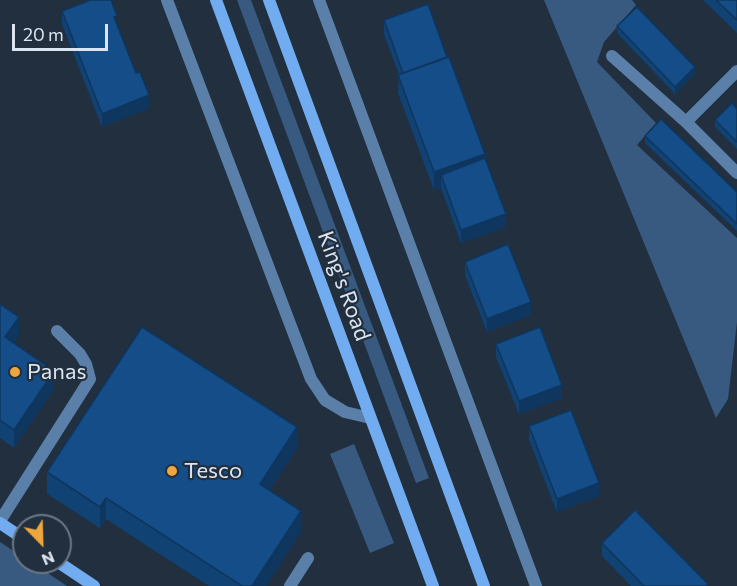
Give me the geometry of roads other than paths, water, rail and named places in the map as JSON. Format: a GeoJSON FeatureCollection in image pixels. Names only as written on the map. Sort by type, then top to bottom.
{"type":"FeatureCollection","features":[{"type":"Feature","properties":{"kind":"main road","name":"King's Road"},"geometry":{"type":"LineString","coordinates":[[216,0],[433,586]]}},
{"type":"Feature","properties":{"kind":"main road","name":"King's Road"},"geometry":{"type":"LineString","coordinates":[[268,0],[484,586]]}},
{"type":"Feature","properties":{"kind":"main road"},"geometry":{"type":"LineString","coordinates":[[72,571],[94,586]]}},
{"type":"Feature","properties":{"kind":"street"},"geometry":{"type":"LineString","coordinates":[[167,0],[311,379],[326,400],[345,412],[370,418]]}},
{"type":"Feature","properties":{"kind":"street"},"geometry":{"type":"LineString","coordinates":[[319,0],[536,586]]}},
{"type":"Feature","properties":{"kind":"street"},"geometry":{"type":"LineString","coordinates":[[612,57],[686,122],[737,173]]}},
{"type":"Feature","properties":{"kind":"street"},"geometry":{"type":"LineString","coordinates":[[686,122],[737,71]]}},
{"type":"Feature","properties":{"kind":"street"},"geometry":{"type":"LineString","coordinates":[[0,522],[90,379],[86,364],[80,354],[57,331]]}},
{"type":"Feature","properties":{"kind":"street"},"geometry":{"type":"LineString","coordinates":[[290,586],[308,558]]}},
{"type":"Feature","properties":{"kind":"place","name":"Panas"},"geometry":{"type":"Point","coordinates":[15,372]}},
{"type":"Feature","properties":{"kind":"place","name":"Tesco"},"geometry":{"type":"Point","coordinates":[172,471]}}]}
